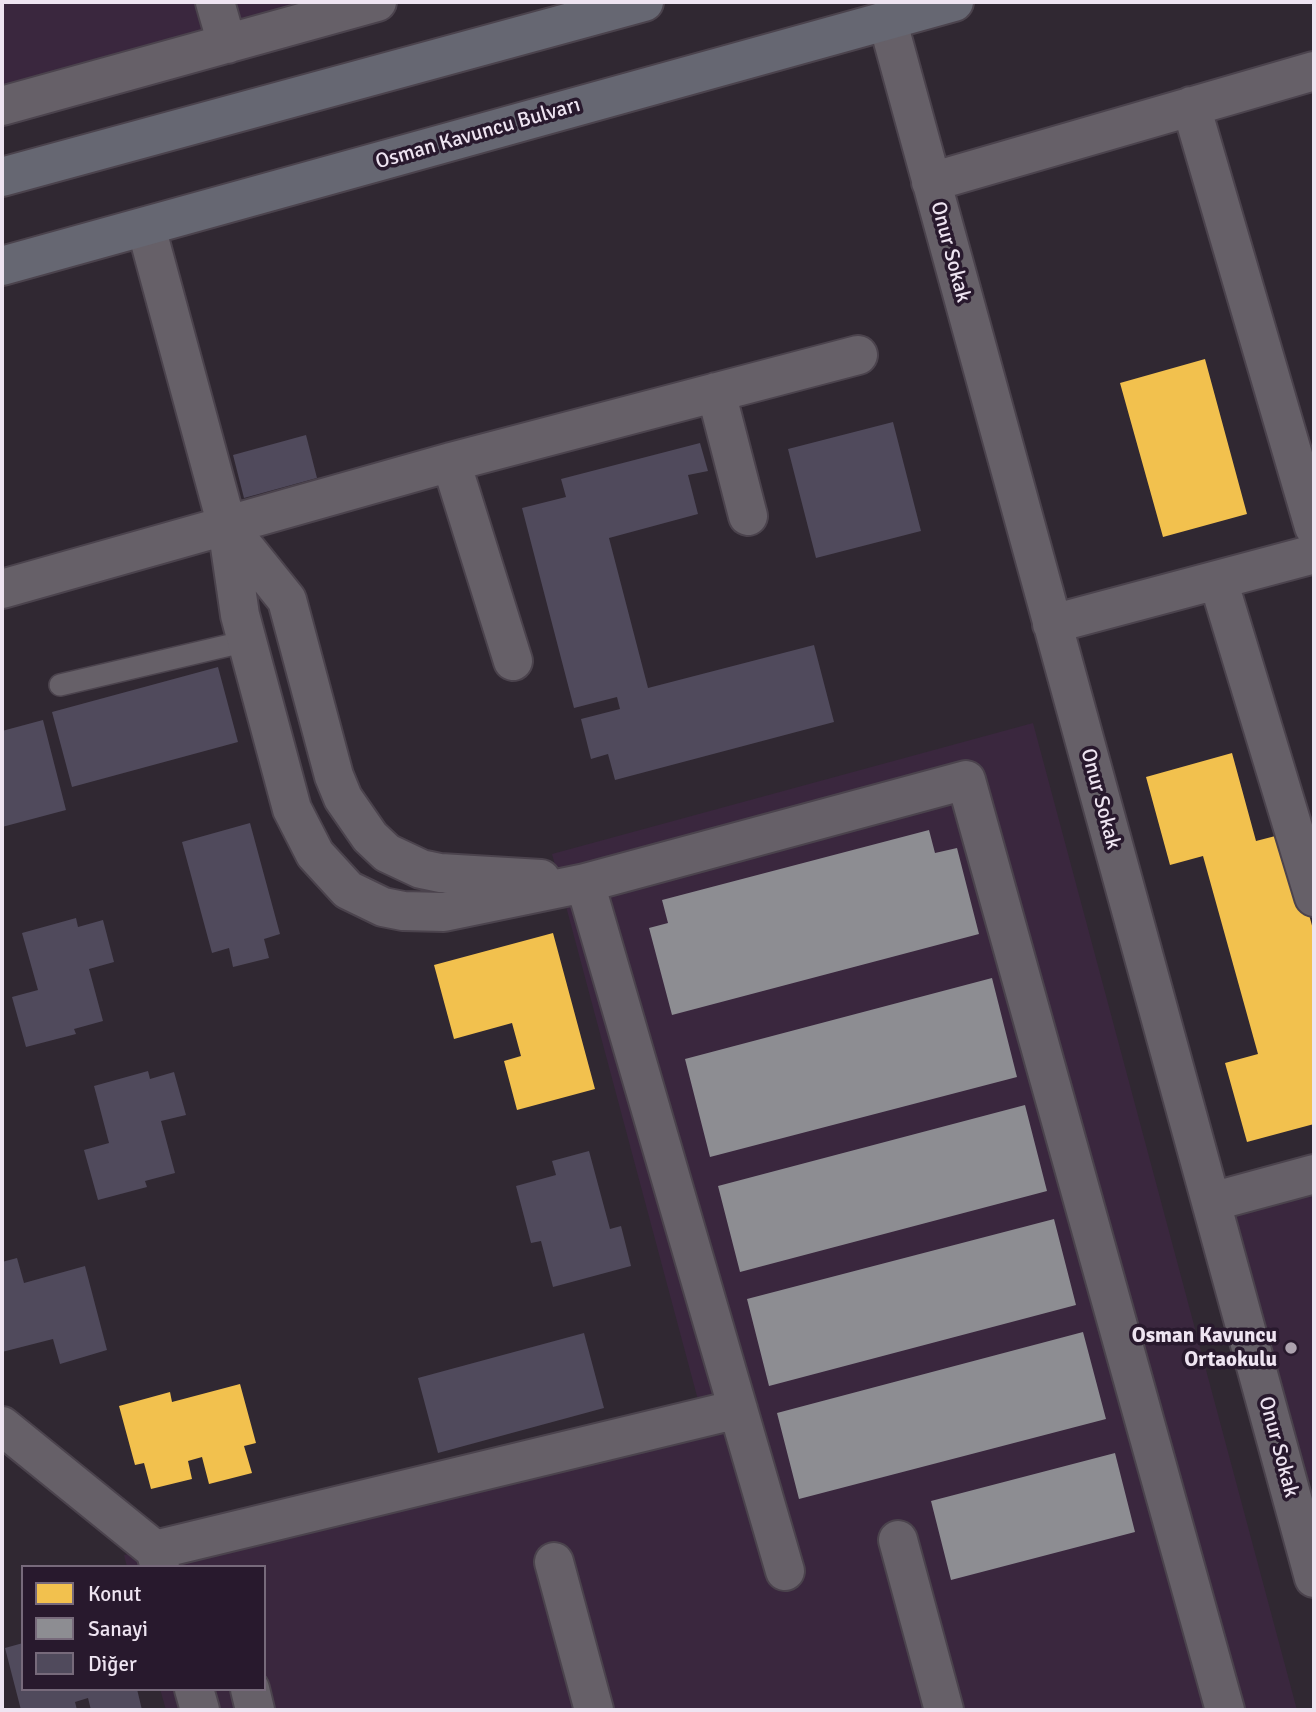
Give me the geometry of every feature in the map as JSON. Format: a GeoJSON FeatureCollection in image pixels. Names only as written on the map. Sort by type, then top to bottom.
{"type":"FeatureCollection","features":[{"type":"Feature","properties":{"kind":"highway"},"geometry":{"type":"LineString","coordinates":[[2,177],[644,2]]}},
{"type":"Feature","properties":{"kind":"highway","name":"Osman Kavuncu Bulvarı"},"geometry":{"type":"LineString","coordinates":[[2,266],[954,2]]}},
{"type":"Feature","properties":{"kind":"street"},"geometry":{"type":"LineString","coordinates":[[215,2],[227,44]]}},
{"type":"Feature","properties":{"kind":"street"},"geometry":{"type":"LineString","coordinates":[[2,106],[377,2]]}},
{"type":"Feature","properties":{"kind":"street","name":"Onur Sokak"},"geometry":{"type":"LineString","coordinates":[[887,19],[1211,1202],[1305,1509],[1314,1578]]}},
{"type":"Feature","properties":{"kind":"street"},"geometry":{"type":"LineString","coordinates":[[931,182],[1314,71]]}},
{"type":"Feature","properties":{"kind":"street"},"geometry":{"type":"LineString","coordinates":[[1191,106],[1314,527]]}},
{"type":"Feature","properties":{"kind":"street"},"geometry":{"type":"LineString","coordinates":[[146,227],[227,526],[247,641],[292,809],[314,854],[348,890],[383,907],[424,913],[444,912],[585,883],[966,780],[1225,1710]]}},
{"type":"Feature","properties":{"kind":"street"},"geometry":{"type":"LineString","coordinates":[[2,589],[451,461],[858,355]]}},
{"type":"Feature","properties":{"kind":"street"},"geometry":{"type":"LineString","coordinates":[[716,392],[748,516]]}},
{"type":"Feature","properties":{"kind":"street"},"geometry":{"type":"LineString","coordinates":[[451,461],[513,661]]}},
{"type":"Feature","properties":{"kind":"street"},"geometry":{"type":"LineString","coordinates":[[227,526],[287,600],[334,776],[355,818],[378,846],[403,863],[440,873],[585,883]]}},
{"type":"Feature","properties":{"kind":"street"},"geometry":{"type":"LineString","coordinates":[[1052,624],[1314,554]]}},
{"type":"Feature","properties":{"kind":"street"},"geometry":{"type":"LineString","coordinates":[[1218,580],[1314,897]]}},
{"type":"Feature","properties":{"kind":"street"},"geometry":{"type":"LineString","coordinates":[[585,883],[785,1571]]}},
{"type":"Feature","properties":{"kind":"street"},"geometry":{"type":"LineString","coordinates":[[1211,1202],[1314,1174]]}},
{"type":"Feature","properties":{"kind":"street"},"geometry":{"type":"LineString","coordinates":[[2,1426],[157,1558],[738,1409]]}},
{"type":"Feature","properties":{"kind":"street"},"geometry":{"type":"LineString","coordinates":[[898,1541],[944,1710]]}},
{"type":"Feature","properties":{"kind":"street"},"geometry":{"type":"LineString","coordinates":[[554,1562],[594,1710]]}},
{"type":"Feature","properties":{"kind":"street"},"geometry":{"type":"LineString","coordinates":[[195,1691],[200,1710]]}},
{"type":"Feature","properties":{"kind":"street"},"geometry":{"type":"LineString","coordinates":[[250,1691],[255,1710]]}},
{"type":"Feature","properties":{"kind":"lane"},"geometry":{"type":"LineString","coordinates":[[60,685],[247,641]]}},
{"type":"Feature","properties":{"kind":"shaded area"},"geometry":{"type":"Polygon","coordinates":[[[2,2],[301,2],[2,88],[2,2]]]}},
{"type":"Feature","properties":{"kind":"shaded area"},"geometry":{"type":"Polygon","coordinates":[[[1033,723],[1297,1710],[166,1710],[161,1691],[266,1691],[266,1565],[126,1565],[124,1555],[698,1400],[552,854],[1033,723]]]}},
{"type":"Feature","properties":{"kind":"shaded area","name":"Osman Kavuncu Ortaokulu"},"geometry":{"type":"Polygon","coordinates":[[[1314,1194],[1314,1479],[1305,1482],[1232,1217],[1314,1194]]]}},
{"type":"Feature","properties":{"kind":"building: Konut"},"geometry":{"type":"Polygon","coordinates":[[[1205,359],[1247,514],[1163,537],[1120,383],[1205,359]]]}},
{"type":"Feature","properties":{"kind":"building: Konut"},"geometry":{"type":"Polygon","coordinates":[[[1232,753],[1256,841],[1287,833],[1314,933],[1314,1124],[1247,1142],[1225,1063],[1258,1054],[1203,856],[1170,865],[1146,777],[1232,753]]]}},
{"type":"Feature","properties":{"kind":"building: Konut"},"geometry":{"type":"Polygon","coordinates":[[[553,933],[595,1089],[517,1110],[504,1061],[521,1056],[512,1023],[454,1039],[434,965],[553,933]]]}},
{"type":"Feature","properties":{"kind":"building: Konut"},"geometry":{"type":"Polygon","coordinates":[[[240,1384],[256,1443],[244,1446],[252,1473],[209,1484],[202,1457],[188,1461],[192,1479],[151,1489],[144,1463],[135,1465],[119,1406],[170,1392],[172,1402],[240,1384]]]}},
{"type":"Feature","properties":{"kind":"building: Sanayi"},"geometry":{"type":"Polygon","coordinates":[[[929,830],[935,853],[957,848],[979,934],[672,1015],[649,928],[668,923],[662,900],[929,830]]]}},
{"type":"Feature","properties":{"kind":"building: Sanayi"},"geometry":{"type":"Polygon","coordinates":[[[992,978],[1017,1077],[710,1157],[685,1059],[992,978]]]}},
{"type":"Feature","properties":{"kind":"building: Sanayi"},"geometry":{"type":"Polygon","coordinates":[[[1025,1105],[1047,1191],[740,1272],[718,1186],[1025,1105]]]}},
{"type":"Feature","properties":{"kind":"building: Sanayi"},"geometry":{"type":"Polygon","coordinates":[[[1054,1219],[1076,1305],[769,1386],[747,1299],[1054,1219]]]}},
{"type":"Feature","properties":{"kind":"building: Sanayi"},"geometry":{"type":"Polygon","coordinates":[[[1083,1332],[1106,1419],[799,1499],[777,1413],[1083,1332]]]}},
{"type":"Feature","properties":{"kind":"building: Sanayi"},"geometry":{"type":"Polygon","coordinates":[[[1115,1453],[1135,1532],[951,1580],[931,1501],[1115,1453]]]}},
{"type":"Feature","properties":{"kind":"building: Diğer"},"geometry":{"type":"Polygon","coordinates":[[[893,422],[921,531],[816,558],[788,449],[893,422]]]}},
{"type":"Feature","properties":{"kind":"building: Diğer"},"geometry":{"type":"Polygon","coordinates":[[[306,435],[317,478],[244,498],[233,455],[306,435]]]}},
{"type":"Feature","properties":{"kind":"building: Diğer"},"geometry":{"type":"Polygon","coordinates":[[[700,443],[708,471],[688,475],[698,514],[609,538],[648,688],[814,645],[834,722],[615,780],[608,754],[591,759],[581,719],[620,709],[617,697],[574,708],[522,508],[566,497],[561,479],[700,443]]]}},
{"type":"Feature","properties":{"kind":"building: Diğer"},"geometry":{"type":"Polygon","coordinates":[[[218,667],[238,742],[72,787],[52,712],[218,667]]]}},
{"type":"Feature","properties":{"kind":"building: Diğer"},"geometry":{"type":"Polygon","coordinates":[[[43,720],[66,810],[2,827],[2,731],[43,720]]]}},
{"type":"Feature","properties":{"kind":"building: Diğer"},"geometry":{"type":"Polygon","coordinates":[[[250,823],[280,934],[264,939],[269,958],[233,967],[229,948],[212,953],[182,842],[250,823]]]}},
{"type":"Feature","properties":{"kind":"building: Diğer"},"geometry":{"type":"Polygon","coordinates":[[[76,918],[78,927],[103,920],[114,962],[89,969],[103,1021],[74,1029],[76,1034],[26,1047],[12,997],[38,990],[22,933],[76,918]]]}},
{"type":"Feature","properties":{"kind":"building: Diğer"},"geometry":{"type":"Polygon","coordinates":[[[148,1071],[150,1079],[174,1072],[186,1115],[161,1121],[175,1173],[145,1181],[147,1187],[98,1200],[84,1150],[109,1143],[94,1086],[148,1071]]]}},
{"type":"Feature","properties":{"kind":"building: Diğer"},"geometry":{"type":"Polygon","coordinates":[[[589,1151],[610,1229],[621,1226],[631,1266],[553,1287],[541,1241],[531,1243],[516,1186],[556,1175],[552,1161],[589,1151]]]}},
{"type":"Feature","properties":{"kind":"building: Diğer"},"geometry":{"type":"Polygon","coordinates":[[[17,1258],[24,1283],[85,1266],[107,1350],[60,1364],[53,1339],[2,1352],[2,1262],[17,1258]]]}},
{"type":"Feature","properties":{"kind":"building: Diğer"},"geometry":{"type":"Polygon","coordinates":[[[584,1333],[604,1408],[438,1453],[418,1378],[584,1333]]]}},
{"type":"Feature","properties":{"kind":"building: Diğer"},"geometry":{"type":"Polygon","coordinates":[[[21,1644],[21,1691],[137,1691],[142,1710],[91,1710],[88,1698],[75,1702],[77,1710],[21,1710],[5,1648],[21,1644]]]}},
{"type":"Feature","properties":{"kind":"place","name":"Osman Kavuncu Ortaokulu"},"geometry":{"type":"Point","coordinates":[1291,1348]}}]}
